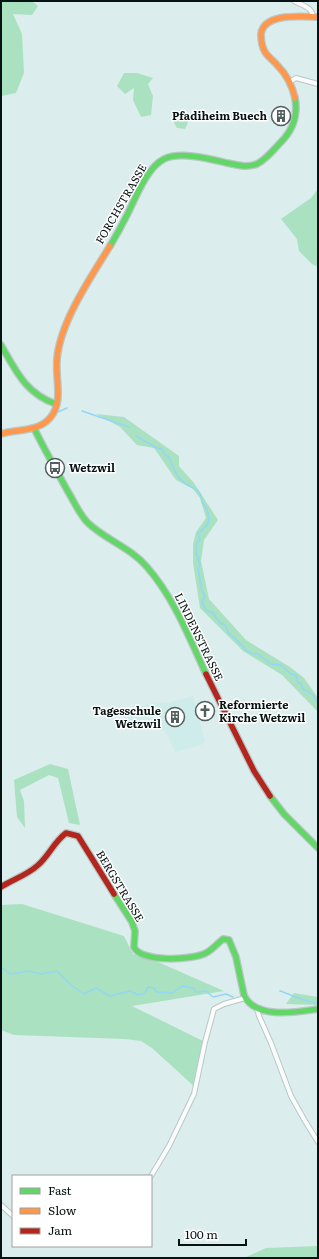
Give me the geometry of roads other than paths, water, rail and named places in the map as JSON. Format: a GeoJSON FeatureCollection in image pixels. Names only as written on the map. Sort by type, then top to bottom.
{"type":"FeatureCollection","features":[{"type":"Feature","properties":{"kind":"street"},"geometry":{"type":"LineString","coordinates":[[294,1],[310,9],[316,17]]}},
{"type":"Feature","properties":{"kind":"street","name":"FORCHSTRASSE"},"geometry":{"type":"LineString","coordinates":[[1,434],[34,428],[40,426],[50,418],[56,404],[58,390],[57,355],[64,333],[85,286],[123,224],[151,170],[161,161],[176,156],[254,166],[261,162],[288,134],[294,123],[296,115],[296,103],[291,81],[265,51],[261,42],[262,33],[267,24],[276,18],[316,17]]}},
{"type":"Feature","properties":{"kind":"street"},"geometry":{"type":"LineString","coordinates":[[291,81],[296,78],[318,84]]}},
{"type":"Feature","properties":{"kind":"street"},"geometry":{"type":"LineString","coordinates":[[1,345],[27,386],[38,396],[56,404]]}},
{"type":"Feature","properties":{"kind":"street","name":"LINDENSTRASSE"},"geometry":{"type":"LineString","coordinates":[[34,428],[82,516],[100,533],[139,559],[163,588],[178,614],[254,771],[265,789],[284,814],[318,848]]}},
{"type":"Feature","properties":{"kind":"street","name":"BERGSTRASSE"},"geometry":{"type":"LineString","coordinates":[[1,887],[36,867],[47,856],[57,840],[66,833],[78,836],[132,922],[135,932],[133,945],[136,952],[141,956],[151,957],[198,956],[206,953],[223,939],[229,940],[235,948],[245,998]]}},
{"type":"Feature","properties":{"kind":"street"},"geometry":{"type":"LineString","coordinates":[[152,1175],[169,1146],[194,1094],[214,1009],[224,1004],[245,998],[248,1003],[257,1010],[282,1012],[318,1009]]}},
{"type":"Feature","properties":{"kind":"street"},"geometry":{"type":"LineString","coordinates":[[257,1010],[291,1096],[318,1142]]}},
{"type":"Feature","properties":{"kind":"street"},"geometry":{"type":"LineString","coordinates":[[1,1205],[12,1215]]}},
{"type":"Feature","properties":{"kind":"waterway"},"geometry":{"type":"LineString","coordinates":[[58,412],[67,408]]}},
{"type":"Feature","properties":{"kind":"waterway"},"geometry":{"type":"LineString","coordinates":[[82,411],[129,427]]}},
{"type":"Feature","properties":{"kind":"waterway"},"geometry":{"type":"LineString","coordinates":[[136,436],[157,448],[162,449],[165,455],[169,457],[179,478],[200,493],[202,502],[206,507],[209,515],[208,524],[198,534],[200,540],[196,544],[196,554],[199,558],[200,565],[198,569],[202,591],[205,596],[202,602],[206,610],[213,613],[220,623],[225,625],[229,634],[246,650],[253,654],[258,654],[271,664],[281,665],[291,674],[296,675],[298,683],[301,683],[304,690],[312,694],[318,703]]}},
{"type":"Feature","properties":{"kind":"waterway"},"geometry":{"type":"LineString","coordinates":[[1,967],[10,974],[29,971],[41,974],[57,971],[71,985],[84,994],[96,988],[110,996],[130,991],[138,995],[145,993],[148,987],[154,988],[157,992],[172,993],[182,986],[193,988],[196,992],[206,991],[213,997],[226,994],[233,997]]}},
{"type":"Feature","properties":{"kind":"waterway"},"geometry":{"type":"LineString","coordinates":[[280,991],[303,1000],[318,1003]]}},
{"type":"Feature","properties":{"kind":"place","name":"Pfadiheim Buech"},"geometry":{"type":"Point","coordinates":[281,116]}},
{"type":"Feature","properties":{"kind":"place","name":"Wetzwil"},"geometry":{"type":"Point","coordinates":[55,468]}},
{"type":"Feature","properties":{"kind":"place","name":"Reformierte Kirche Wetzwil"},"geometry":{"type":"Point","coordinates":[205,711]}},
{"type":"Feature","properties":{"kind":"place","name":"Tagesschule Wetzwil"},"geometry":{"type":"Point","coordinates":[175,717]}}]}
